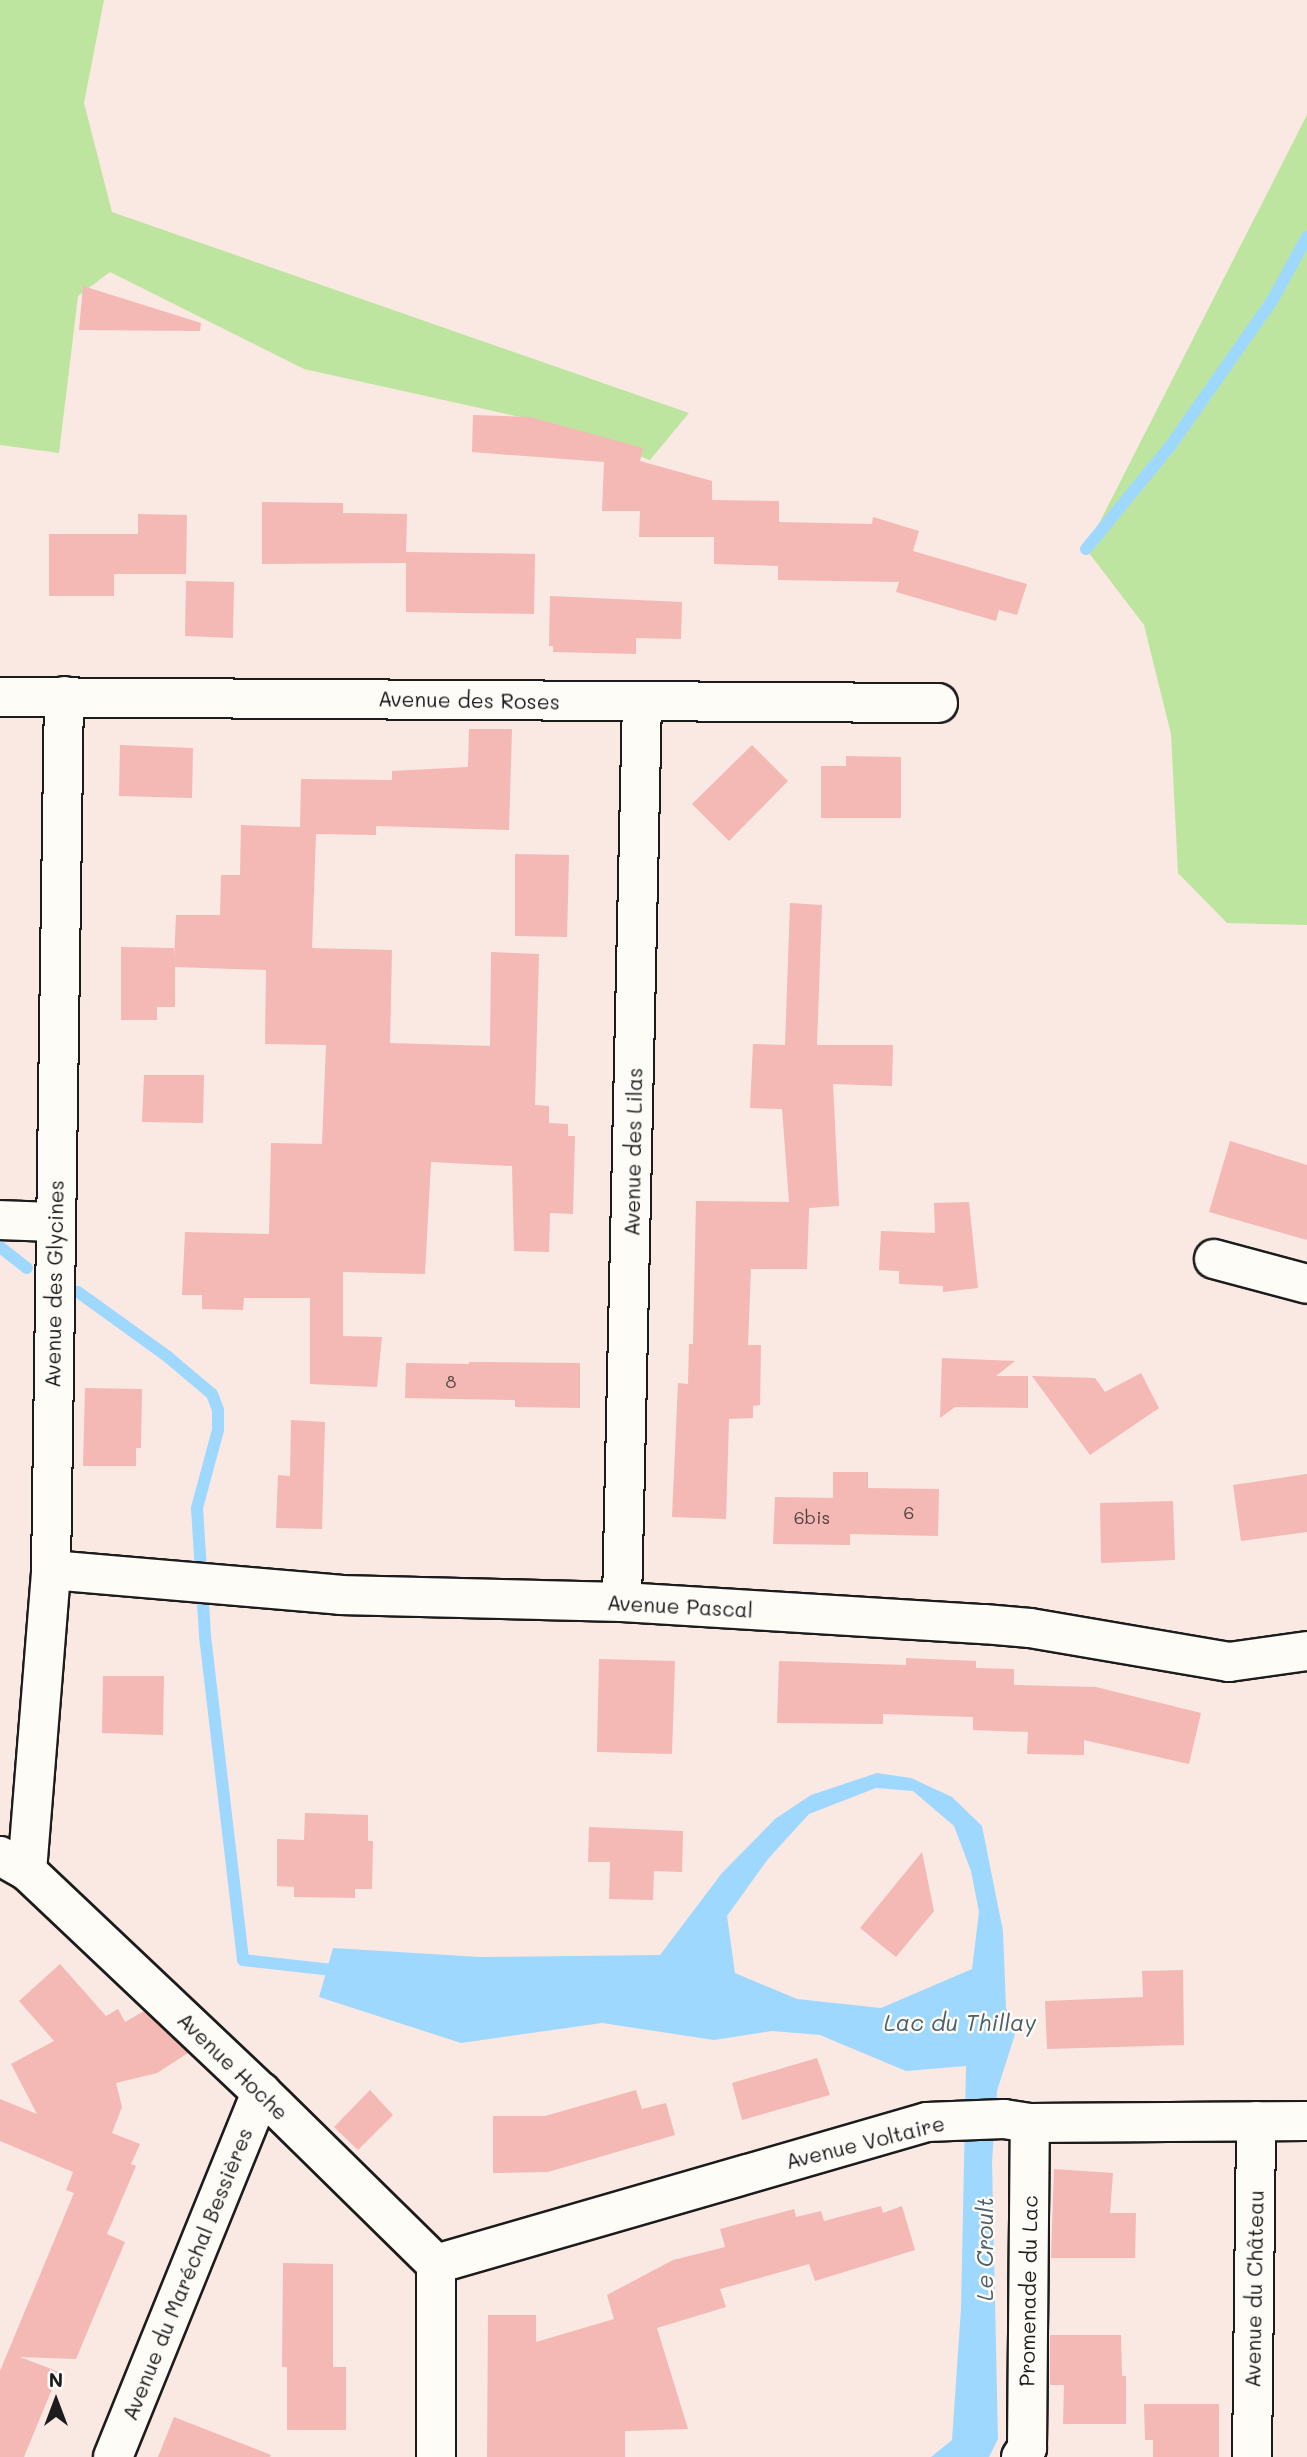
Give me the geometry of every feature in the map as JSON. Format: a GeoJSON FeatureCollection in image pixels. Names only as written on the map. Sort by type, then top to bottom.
{"type":"FeatureCollection","features":[{"type":"Feature","properties":{"kind":"street","name":"Avenue des Glycines"},"geometry":{"type":"LineString","coordinates":[[13,1864],[51,1570],[64,696]]}},
{"type":"Feature","properties":{"kind":"street","name":"Avenue des Roses"},"geometry":{"type":"LineString","coordinates":[[0,697],[938,703]]}},
{"type":"Feature","properties":{"kind":"street","name":"Avenue des Lilas"},"geometry":{"type":"LineString","coordinates":[[622,1602],[642,702]]}},
{"type":"Feature","properties":{"kind":"street"},"geometry":{"type":"LineString","coordinates":[[0,1220],[55,1222]]}},
{"type":"Feature","properties":{"kind":"street"},"geometry":{"type":"LineString","coordinates":[[1214,1259],[1307,1284]]}},
{"type":"Feature","properties":{"kind":"street","name":"Avenue Pascal"},"geometry":{"type":"LineString","coordinates":[[51,1570],[340,1595],[622,1602],[1030,1628],[1229,1661],[1307,1651]]}},
{"type":"Feature","properties":{"kind":"street","name":"Avenue Hoche"},"geometry":{"type":"LineString","coordinates":[[13,1864],[261,2092],[436,2264]]}},
{"type":"Feature","properties":{"kind":"street","name":"Avenue du Maréchal Bessières"},"geometry":{"type":"LineString","coordinates":[[113,2457],[261,2092]]}},
{"type":"Feature","properties":{"kind":"street","name":"Avenue Voltaire"},"geometry":{"type":"LineString","coordinates":[[436,2264],[899,2129],[955,2120],[1307,2121]]}},
{"type":"Feature","properties":{"kind":"street","name":"Promenade du Lac"},"geometry":{"type":"LineString","coordinates":[[1017,2121],[1027,2448],[1021,2457]]}},
{"type":"Feature","properties":{"kind":"street","name":"Avenue du Château"},"geometry":{"type":"LineString","coordinates":[[1252,2457],[1256,2121]]}},
{"type":"Feature","properties":{"kind":"street"},"geometry":{"type":"LineString","coordinates":[[436,2264],[436,2457]]}},
{"type":"Feature","properties":{"kind":"green space"},"geometry":{"type":"Polygon","coordinates":[[[0,0],[104,0],[84,103],[112,212],[689,413],[650,460],[552,424],[304,369],[110,272],[78,296],[59,453],[0,445],[0,0]]]}},
{"type":"Feature","properties":{"kind":"green space"},"geometry":{"type":"Polygon","coordinates":[[[1307,115],[1307,925],[1227,923],[1178,873],[1171,734],[1144,625],[1086,549],[1307,115]]]}},
{"type":"Feature","properties":{"kind":"water","name":"Lac du Thillay"},"geometry":{"type":"Polygon","coordinates":[[[877,1773],[911,1778],[952,1797],[982,1826],[1003,1931],[1006,2008],[1016,2031],[997,2091],[992,2162],[998,2439],[989,2457],[931,2457],[952,2440],[961,2309],[966,2066],[906,2071],[820,2035],[772,2031],[714,2040],[602,2023],[461,2043],[319,1997],[333,1948],[480,1957],[660,1955],[722,1873],[775,1819],[811,1795],[877,1773]],[[876,1788],[809,1814],[768,1859],[727,1916],[735,1973],[797,1999],[881,2008],[972,1969],[979,1912],[971,1871],[954,1826],[913,1791],[876,1788]]]}},
{"type":"Feature","properties":{"kind":"building"},"geometry":{"type":"Polygon","coordinates":[[[83,286],[201,323],[200,331],[79,330],[83,286]]]}},
{"type":"Feature","properties":{"kind":"building"},"geometry":{"type":"Polygon","coordinates":[[[473,415],[530,417],[643,448],[640,461],[712,481],[712,500],[779,501],[779,522],[872,524],[873,517],[919,531],[913,551],[1027,584],[1017,615],[999,610],[996,621],[896,592],[899,582],[778,580],[778,566],[714,564],[714,537],[639,537],[640,511],[602,511],[604,462],[472,452],[473,415]]]}},
{"type":"Feature","properties":{"kind":"building"},"geometry":{"type":"Polygon","coordinates":[[[262,502],[343,503],[343,513],[407,514],[406,552],[535,554],[534,614],[406,612],[406,563],[262,564],[262,502]]]}},
{"type":"Feature","properties":{"kind":"building"},"geometry":{"type":"Polygon","coordinates":[[[138,514],[187,515],[186,574],[114,574],[114,596],[49,596],[49,534],[138,534],[138,514]]]}},
{"type":"Feature","properties":{"kind":"building"},"geometry":{"type":"Polygon","coordinates":[[[186,581],[234,582],[233,638],[185,636],[186,581]]]}},
{"type":"Feature","properties":{"kind":"building"},"geometry":{"type":"Polygon","coordinates":[[[550,596],[682,602],[681,639],[636,638],[636,654],[553,652],[553,646],[549,646],[550,596]]]}},
{"type":"Feature","properties":{"kind":"building"},"geometry":{"type":"Polygon","coordinates":[[[469,729],[512,729],[509,830],[376,826],[376,835],[316,834],[312,948],[392,950],[390,1043],[490,1046],[491,952],[539,954],[535,1105],[549,1106],[549,1123],[568,1124],[568,1136],[575,1136],[573,1214],[550,1213],[549,1252],[514,1251],[512,1166],[431,1162],[425,1274],[343,1272],[343,1336],[382,1337],[377,1387],[310,1384],[310,1298],[244,1298],[243,1310],[202,1309],[202,1295],[182,1295],[185,1232],[269,1234],[271,1143],[322,1144],[326,1045],[265,1044],[266,970],[175,967],[175,1007],[157,1007],[157,1020],[121,1020],[121,947],[174,948],[174,960],[176,915],[220,915],[221,875],[240,875],[241,825],[300,827],[301,779],[392,780],[392,771],[468,767],[469,729]]]}},
{"type":"Feature","properties":{"kind":"building"},"geometry":{"type":"Polygon","coordinates":[[[120,745],[193,748],[192,798],[119,796],[120,745]]]}},
{"type":"Feature","properties":{"kind":"building"},"geometry":{"type":"Polygon","coordinates":[[[752,745],[788,781],[729,841],[692,804],[752,745]]]}},
{"type":"Feature","properties":{"kind":"building"},"geometry":{"type":"Polygon","coordinates":[[[846,756],[901,757],[901,818],[821,818],[821,766],[846,766],[846,756]]]}},
{"type":"Feature","properties":{"kind":"building"},"geometry":{"type":"Polygon","coordinates":[[[515,854],[569,855],[567,937],[515,936],[515,854]]]}},
{"type":"Feature","properties":{"kind":"building"},"geometry":{"type":"Polygon","coordinates":[[[790,903],[822,905],[817,1045],[893,1045],[892,1086],[833,1084],[839,1206],[809,1208],[807,1269],[751,1269],[748,1345],[761,1345],[760,1405],[753,1406],[753,1418],[729,1419],[726,1519],[672,1517],[678,1383],[688,1384],[689,1344],[693,1344],[696,1201],[789,1202],[782,1109],[750,1108],[753,1044],[785,1045],[790,903]]]}},
{"type":"Feature","properties":{"kind":"building"},"geometry":{"type":"Polygon","coordinates":[[[144,1075],[204,1075],[203,1123],[142,1122],[144,1075]]]}},
{"type":"Feature","properties":{"kind":"building"},"geometry":{"type":"Polygon","coordinates":[[[1230,1141],[1307,1165],[1307,1240],[1209,1212],[1230,1141]]]}},
{"type":"Feature","properties":{"kind":"building"},"geometry":{"type":"Polygon","coordinates":[[[969,1202],[978,1288],[943,1292],[943,1286],[899,1284],[899,1271],[879,1270],[881,1231],[935,1233],[934,1203],[969,1202]]]}},
{"type":"Feature","properties":{"kind":"building"},"geometry":{"type":"Polygon","coordinates":[[[942,1358],[1015,1361],[996,1376],[1028,1376],[1028,1408],[955,1407],[940,1418],[942,1358]]]}},
{"type":"Feature","properties":{"kind":"building"},"geometry":{"type":"Polygon","coordinates":[[[406,1363],[580,1363],[580,1408],[515,1407],[515,1400],[405,1398],[406,1363]]]}},
{"type":"Feature","properties":{"kind":"building"},"geometry":{"type":"Polygon","coordinates":[[[1141,1373],[1159,1408],[1090,1455],[1032,1376],[1095,1378],[1105,1392],[1141,1373]]]}},
{"type":"Feature","properties":{"kind":"building"},"geometry":{"type":"Polygon","coordinates":[[[85,1388],[142,1389],[141,1448],[136,1448],[136,1466],[83,1466],[85,1388]]]}},
{"type":"Feature","properties":{"kind":"building"},"geometry":{"type":"Polygon","coordinates":[[[291,1420],[325,1422],[322,1529],[276,1528],[278,1475],[290,1476],[291,1420]]]}},
{"type":"Feature","properties":{"kind":"building"},"geometry":{"type":"Polygon","coordinates":[[[833,1472],[868,1472],[868,1488],[939,1489],[938,1536],[850,1534],[850,1545],[773,1544],[775,1497],[833,1498],[833,1472]]]}},
{"type":"Feature","properties":{"kind":"building"},"geometry":{"type":"Polygon","coordinates":[[[1307,1474],[1307,1532],[1241,1541],[1233,1485],[1307,1474]]]}},
{"type":"Feature","properties":{"kind":"building"},"geometry":{"type":"Polygon","coordinates":[[[1173,1501],[1175,1560],[1101,1563],[1100,1503],[1173,1501]]]}},
{"type":"Feature","properties":{"kind":"building"},"geometry":{"type":"Polygon","coordinates":[[[906,1658],[976,1661],[976,1668],[1014,1669],[1014,1685],[1096,1687],[1201,1713],[1189,1764],[1084,1740],[1084,1755],[1027,1754],[1028,1732],[973,1730],[973,1717],[883,1714],[883,1724],[777,1723],[779,1661],[906,1665],[906,1658]]]}},
{"type":"Feature","properties":{"kind":"building"},"geometry":{"type":"Polygon","coordinates":[[[599,1659],[675,1661],[672,1754],[597,1752],[599,1659]]]}},
{"type":"Feature","properties":{"kind":"building"},"geometry":{"type":"Polygon","coordinates":[[[103,1676],[164,1676],[163,1735],[102,1733],[103,1676]]]}},
{"type":"Feature","properties":{"kind":"building"},"geometry":{"type":"Polygon","coordinates":[[[305,1813],[368,1815],[368,1841],[373,1841],[372,1889],[355,1889],[355,1898],[294,1897],[294,1887],[277,1886],[277,1839],[304,1840],[305,1813]]]}},
{"type":"Feature","properties":{"kind":"building"},"geometry":{"type":"Polygon","coordinates":[[[589,1827],[683,1831],[682,1872],[654,1871],[653,1900],[609,1899],[610,1862],[588,1862],[589,1827]]]}},
{"type":"Feature","properties":{"kind":"building"},"geometry":{"type":"Polygon","coordinates":[[[922,1852],[934,1911],[896,1957],[860,1928],[922,1852]]]}},
{"type":"Feature","properties":{"kind":"building"},"geometry":{"type":"Polygon","coordinates":[[[60,1964],[106,2016],[118,2009],[125,2022],[144,2011],[188,2053],[157,2073],[116,2083],[122,2107],[112,2133],[140,2144],[131,2164],[136,2166],[107,2234],[125,2242],[76,2359],[20,2357],[59,2372],[24,2457],[0,2457],[0,2371],[74,2193],[66,2190],[73,2172],[0,2141],[0,2099],[37,2114],[11,2064],[54,2041],[19,2001],[60,1964]]]}},
{"type":"Feature","properties":{"kind":"building"},"geometry":{"type":"Polygon","coordinates":[[[1183,1970],[1184,2045],[1047,2049],[1045,2001],[1143,1997],[1142,1971],[1183,1970]]]}},
{"type":"Feature","properties":{"kind":"building"},"geometry":{"type":"Polygon","coordinates":[[[817,2058],[830,2095],[742,2120],[732,2083],[817,2058]]]}},
{"type":"Feature","properties":{"kind":"building"},"geometry":{"type":"Polygon","coordinates":[[[370,2090],[393,2115],[358,2150],[334,2127],[370,2090]]]}},
{"type":"Feature","properties":{"kind":"building"},"geometry":{"type":"Polygon","coordinates":[[[636,2090],[642,2109],[666,2103],[675,2135],[548,2172],[493,2173],[493,2116],[545,2116],[636,2090]]]}},
{"type":"Feature","properties":{"kind":"building"},"geometry":{"type":"Polygon","coordinates":[[[1054,2169],[1113,2173],[1110,2213],[1136,2213],[1135,2258],[1051,2258],[1054,2169]]]}},
{"type":"Feature","properties":{"kind":"building"},"geometry":{"type":"Polygon","coordinates":[[[881,2206],[883,2213],[902,2206],[915,2250],[815,2281],[809,2264],[720,2289],[726,2307],[657,2328],[688,2429],[625,2431],[625,2457],[487,2457],[488,2315],[536,2315],[536,2342],[614,2319],[607,2295],[673,2260],[725,2247],[720,2229],[794,2209],[796,2217],[821,2211],[824,2221],[881,2206]]]}},
{"type":"Feature","properties":{"kind":"building"},"geometry":{"type":"Polygon","coordinates":[[[283,2263],[333,2264],[333,2367],[346,2367],[346,2430],[287,2430],[287,2367],[282,2367],[283,2263]]]}},
{"type":"Feature","properties":{"kind":"building"},"geometry":{"type":"Polygon","coordinates":[[[1050,2335],[1121,2335],[1122,2376],[1126,2376],[1126,2424],[1063,2424],[1064,2385],[1050,2385],[1050,2335]]]}},
{"type":"Feature","properties":{"kind":"building"},"geometry":{"type":"Polygon","coordinates":[[[1144,2404],[1219,2404],[1219,2457],[1153,2457],[1153,2440],[1145,2440],[1144,2404]]]}},
{"type":"Feature","properties":{"kind":"building"},"geometry":{"type":"Polygon","coordinates":[[[174,2417],[271,2455],[158,2457],[174,2417]]]}},
{"type":"Feature","properties":{"kind":"waterway"},"geometry":{"type":"LineString","coordinates":[[1086,549],[1171,445],[1272,301],[1307,237]]}},
{"type":"Feature","properties":{"kind":"waterway"},"geometry":{"type":"LineString","coordinates":[[0,1247],[27,1268]]}},
{"type":"Feature","properties":{"kind":"waterway"},"geometry":{"type":"LineString","coordinates":[[78,1292],[168,1357],[212,1394],[218,1410],[218,1430],[197,1508],[205,1636],[243,1960],[341,1971]]}},
{"type":"Feature","properties":{"kind":"water label","name":"Le Croult"},"geometry":{"type":"Point","coordinates":[984,2249]}}]}
